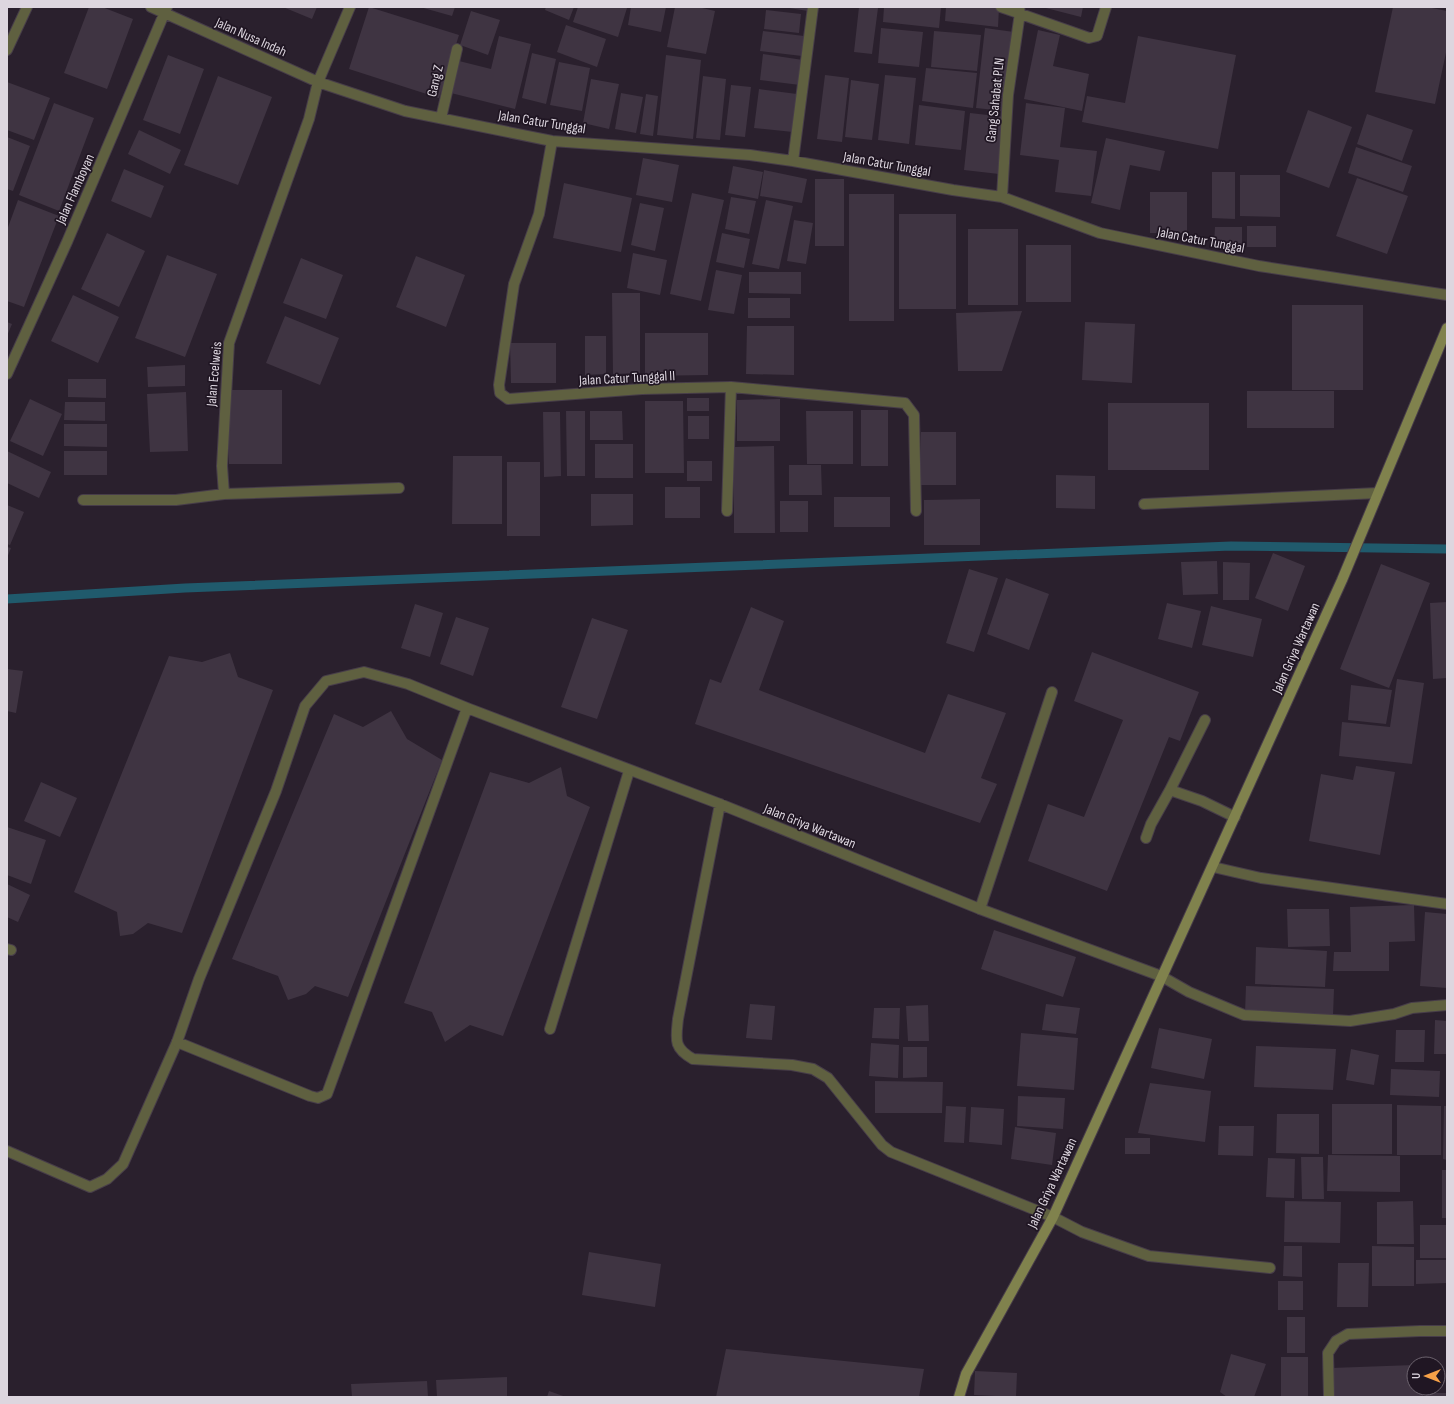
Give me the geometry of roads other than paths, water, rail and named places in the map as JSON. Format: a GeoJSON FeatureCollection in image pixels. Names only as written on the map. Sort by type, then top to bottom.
{"type":"FeatureCollection","features":[{"type":"Feature","properties":{"kind":"street"},"geometry":{"type":"LineString","coordinates":[[7,50],[27,7]]}},
{"type":"Feature","properties":{"kind":"street","name":"Jalan Nusa Indah"},"geometry":{"type":"LineString","coordinates":[[151,7],[166,10],[318,82]]}},
{"type":"Feature","properties":{"kind":"street","name":"Jalan Ecelweis"},"geometry":{"type":"LineString","coordinates":[[224,494],[222,466],[229,342],[309,119],[318,82],[350,7]]}},
{"type":"Feature","properties":{"kind":"street"},"geometry":{"type":"LineString","coordinates":[[793,161],[813,7]]}},
{"type":"Feature","properties":{"kind":"street"},"geometry":{"type":"LineString","coordinates":[[1001,7],[1019,10],[1089,38],[1096,36],[1106,7]]}},
{"type":"Feature","properties":{"kind":"street","name":"Jalan Flamboyan"},"geometry":{"type":"LineString","coordinates":[[7,374],[67,242],[166,10]]}},
{"type":"Feature","properties":{"kind":"street","name":"Gang Sahabat PLN"},"geometry":{"type":"LineString","coordinates":[[1002,197],[1008,95],[1019,10]]}},
{"type":"Feature","properties":{"kind":"street","name":"Gang Z"},"geometry":{"type":"LineString","coordinates":[[441,118],[457,49]]}},
{"type":"Feature","properties":{"kind":"street","name":"Jalan Catur Tunggal"},"geometry":{"type":"LineString","coordinates":[[318,82],[405,111],[552,141],[750,155],[793,161],[953,190],[1002,197],[1100,233],[1259,266],[1447,295]]}},
{"type":"Feature","properties":{"kind":"street","name":"Jalan Catur Tunggal II"},"geometry":{"type":"LineString","coordinates":[[552,141],[539,214],[514,284],[499,385],[500,392],[508,399],[642,389],[731,387],[905,403],[914,415],[916,511]]}},
{"type":"Feature","properties":{"kind":"street","name":"Jalan Griya Wartawan"},"geometry":{"type":"LineString","coordinates":[[959,1397],[966,1374],[1053,1217],[1161,976],[1213,867],[1342,580],[1447,328]]}},
{"type":"Feature","properties":{"kind":"street"},"geometry":{"type":"LineString","coordinates":[[727,511],[731,387]]}},
{"type":"Feature","properties":{"kind":"street"},"geometry":{"type":"LineString","coordinates":[[83,500],[176,500],[224,494],[399,488]]}},
{"type":"Feature","properties":{"kind":"street"},"geometry":{"type":"LineString","coordinates":[[1144,504],[1378,493]]}},
{"type":"Feature","properties":{"kind":"street","name":"Jalan Griya Wartawan"},"geometry":{"type":"LineString","coordinates":[[7,1151],[90,1187],[107,1179],[123,1164],[177,1042],[199,979],[276,791],[305,706],[326,681],[364,672],[408,684],[629,771],[720,804],[980,910],[1161,976]]}},
{"type":"Feature","properties":{"kind":"street"},"geometry":{"type":"LineString","coordinates":[[980,910],[1052,692]]}},
{"type":"Feature","properties":{"kind":"street"},"geometry":{"type":"LineString","coordinates":[[177,1042],[310,1096],[318,1098],[326,1094],[467,708]]}},
{"type":"Feature","properties":{"kind":"street"},"geometry":{"type":"LineString","coordinates":[[1146,838],[1151,824],[1205,720]]}},
{"type":"Feature","properties":{"kind":"street"},"geometry":{"type":"LineString","coordinates":[[550,1029],[629,771]]}},
{"type":"Feature","properties":{"kind":"street"},"geometry":{"type":"LineString","coordinates":[[1170,790],[1202,801],[1235,817]]}},
{"type":"Feature","properties":{"kind":"street"},"geometry":{"type":"LineString","coordinates":[[720,804],[678,1019],[676,1038],[681,1052],[693,1059],[792,1065],[813,1069],[828,1078],[890,1152],[1053,1217],[1082,1232],[1149,1256],[1270,1268]]}},
{"type":"Feature","properties":{"kind":"street"},"geometry":{"type":"LineString","coordinates":[[1213,867],[1261,878],[1447,904]]}},
{"type":"Feature","properties":{"kind":"street"},"geometry":{"type":"LineString","coordinates":[[1161,976],[1189,992],[1244,1015],[1350,1021],[1394,1014],[1412,1008],[1447,1005]]}},
{"type":"Feature","properties":{"kind":"street"},"geometry":{"type":"LineString","coordinates":[[1329,1397],[1328,1353],[1336,1341],[1348,1334],[1447,1331]]}},
{"type":"Feature","properties":{"kind":"waterway"},"geometry":{"type":"LineString","coordinates":[[7,599],[185,588],[1231,546],[1447,549]]}}]}
